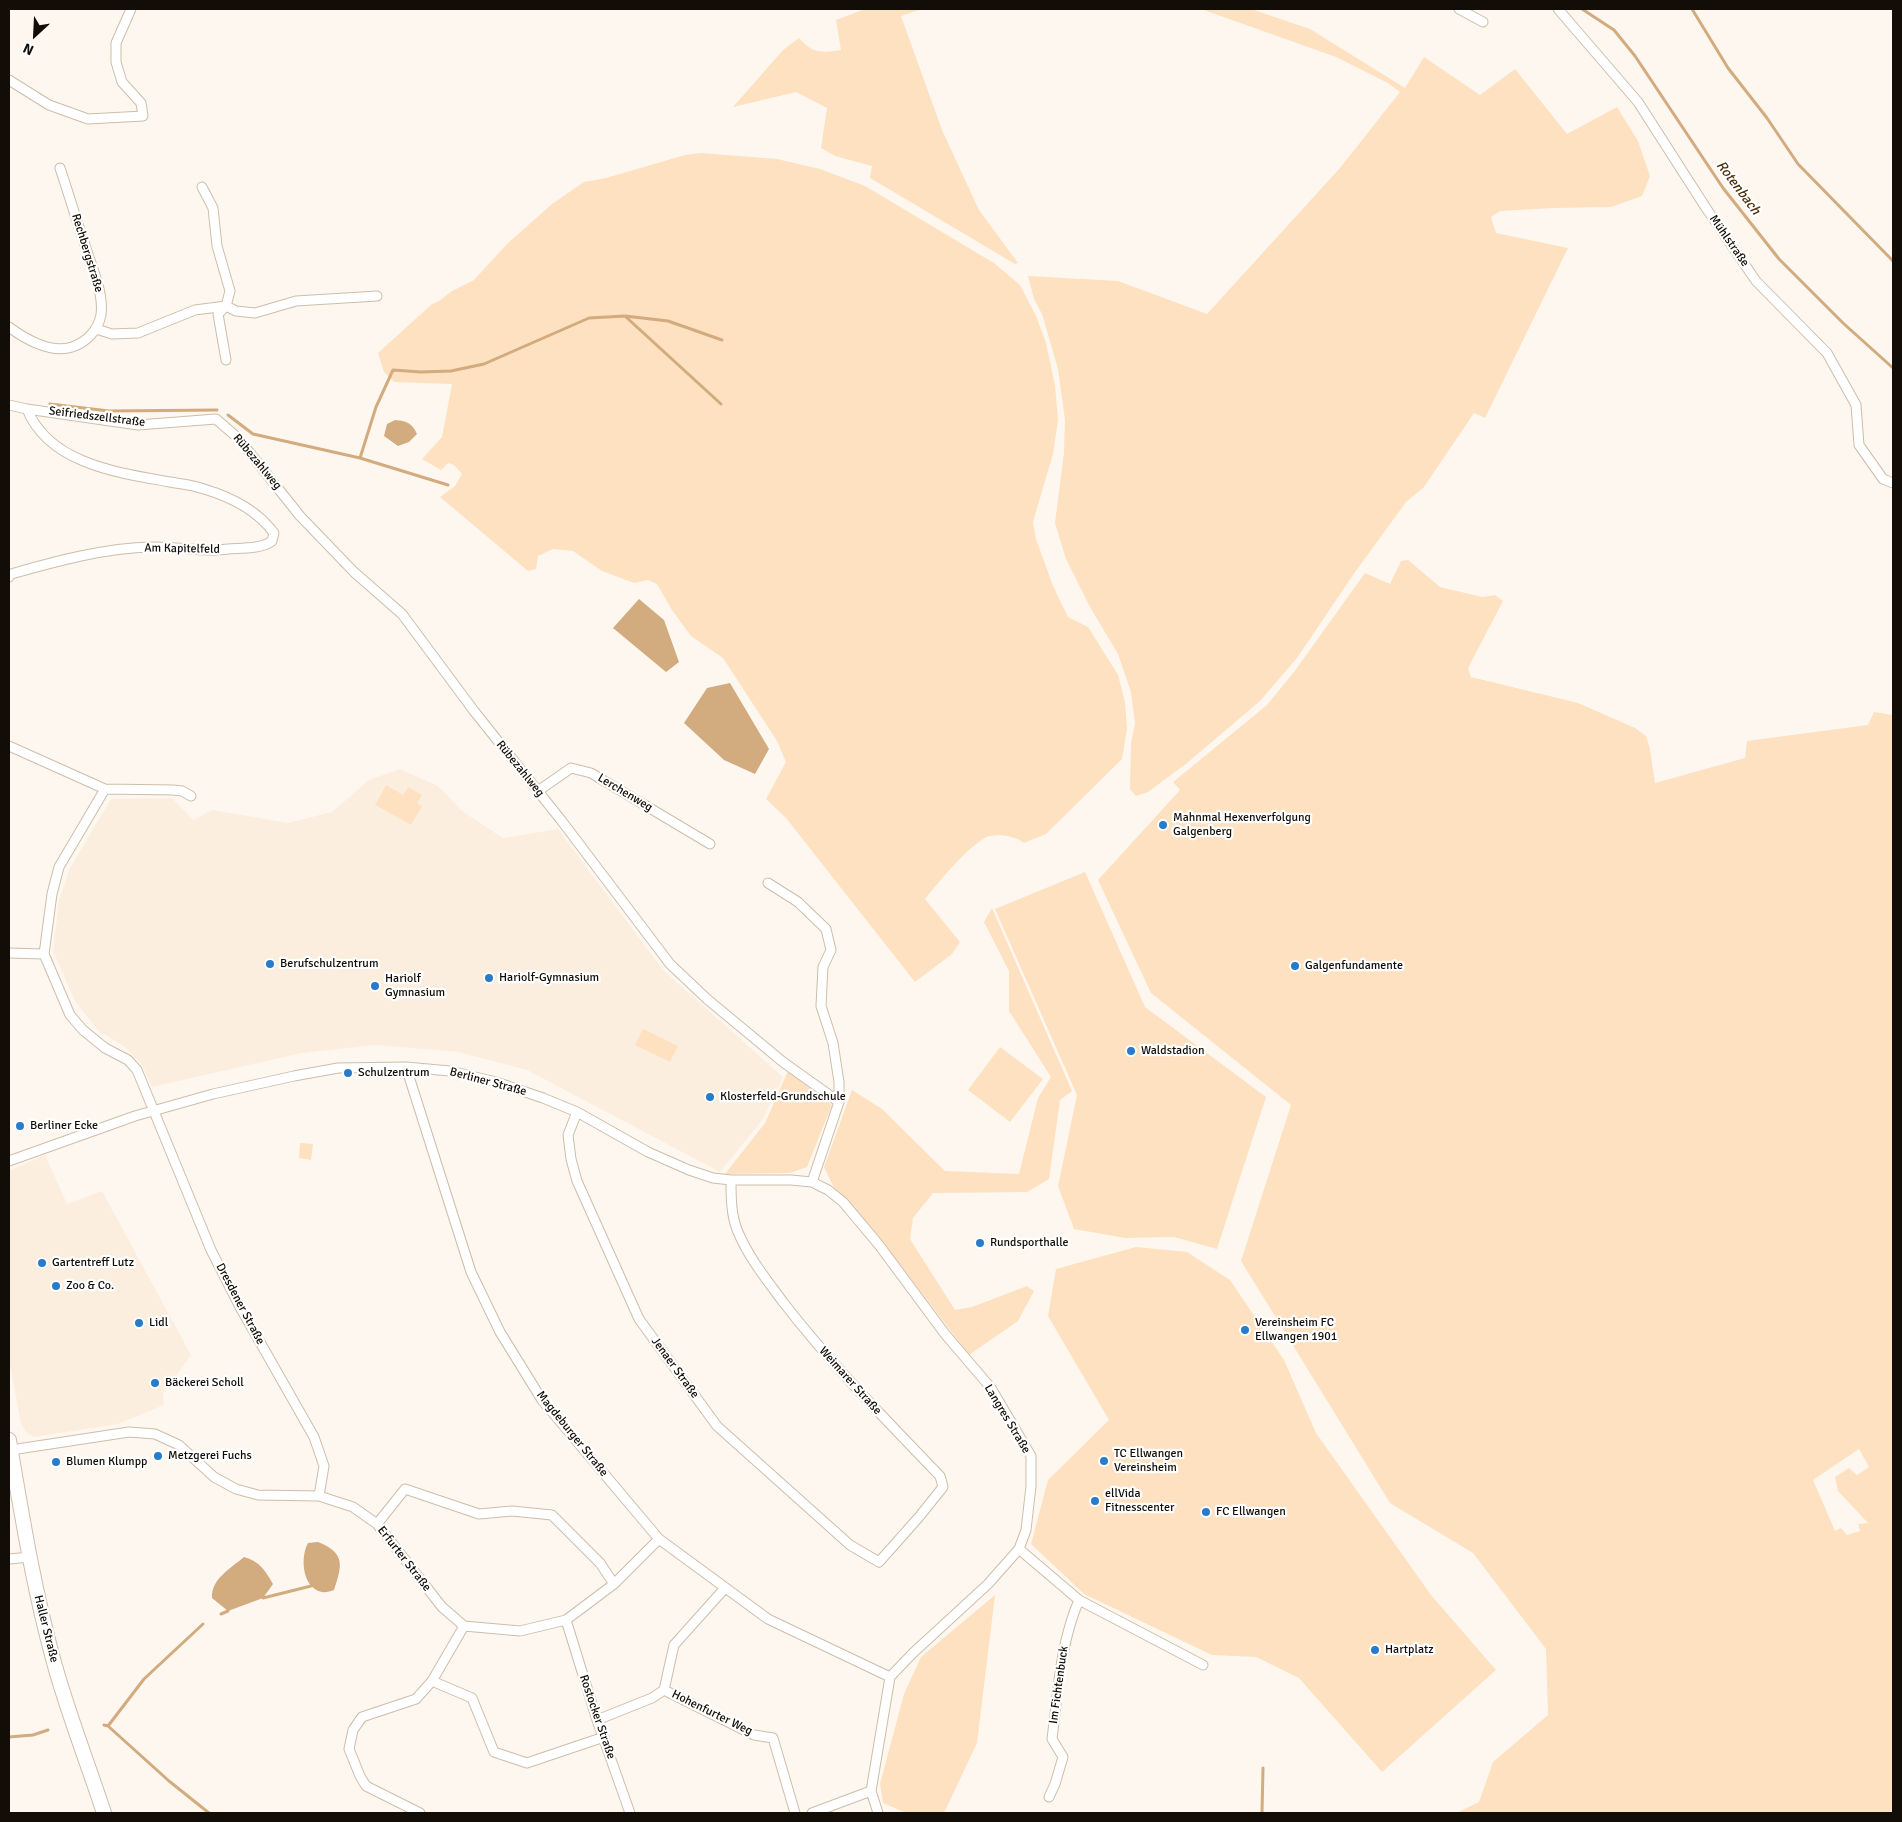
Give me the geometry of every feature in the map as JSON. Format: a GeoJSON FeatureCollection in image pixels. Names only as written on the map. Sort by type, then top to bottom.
{"type":"FeatureCollection","features":[{"type":"Feature","properties":{"kind":"main road","name":"Haller Straße"},"geometry":{"type":"LineString","coordinates":[[10,1445],[18,1502],[40,1608],[56,1667],[104,1813]]}},
{"type":"Feature","properties":{"kind":"street"},"geometry":{"type":"LineString","coordinates":[[9,80],[49,105],[88,119],[143,116],[141,103],[122,82],[116,62],[116,43],[131,9]]}},
{"type":"Feature","properties":{"kind":"street"},"geometry":{"type":"LineString","coordinates":[[1459,9],[1483,22]]}},
{"type":"Feature","properties":{"kind":"street","name":"Mühlstraße"},"geometry":{"type":"LineString","coordinates":[[1558,9],[1638,102],[1706,208],[1756,281],[1827,353],[1856,404],[1859,445],[1883,479],[1893,483]]}},
{"type":"Feature","properties":{"kind":"street","name":"Rechbergstraße"},"geometry":{"type":"LineString","coordinates":[[60,168],[98,285],[101,314],[96,329]]}},
{"type":"Feature","properties":{"kind":"street"},"geometry":{"type":"LineString","coordinates":[[202,187],[214,208],[217,246],[230,291],[226,306],[218,314],[226,360]]}},
{"type":"Feature","properties":{"kind":"street"},"geometry":{"type":"LineString","coordinates":[[9,327],[20,336],[40,344],[58,348],[71,347],[86,340],[96,329],[112,334],[138,333],[195,310],[226,306],[236,311],[255,314],[296,301],[377,296]]}},
{"type":"Feature","properties":{"kind":"street","name":"Seifriedszellstraße"},"geometry":{"type":"LineString","coordinates":[[9,405],[27,410],[138,425],[216,419]]}},
{"type":"Feature","properties":{"kind":"street","name":"Am Kapitelfeld"},"geometry":{"type":"LineString","coordinates":[[9,577],[10,574],[55,562],[112,550],[152,547],[222,550],[265,546],[272,541],[274,533],[264,519],[239,503],[204,488],[109,469],[86,462],[63,451],[44,438],[27,410]]}},
{"type":"Feature","properties":{"kind":"street","name":"Rübezahlweg"},"geometry":{"type":"LineString","coordinates":[[216,419],[238,438],[300,516],[354,572],[402,614],[474,711],[538,791],[670,964],[708,999],[783,1062],[839,1102]]}},
{"type":"Feature","properties":{"kind":"street"},"geometry":{"type":"LineString","coordinates":[[9,746],[105,789],[173,790],[191,796]]}},
{"type":"Feature","properties":{"kind":"street","name":"Lerchenweg"},"geometry":{"type":"LineString","coordinates":[[538,791],[571,768],[591,773],[710,844]]}},
{"type":"Feature","properties":{"kind":"street"},"geometry":{"type":"LineString","coordinates":[[9,953],[44,954],[52,894],[59,867],[105,789]]}},
{"type":"Feature","properties":{"kind":"street"},"geometry":{"type":"LineString","coordinates":[[768,883],[798,902],[826,929],[831,950],[823,967],[821,1006],[833,1043],[839,1082],[839,1102],[812,1182]]}},
{"type":"Feature","properties":{"kind":"street","name":"Dresdener Straße"},"geometry":{"type":"LineString","coordinates":[[44,954],[70,1015],[105,1048],[128,1060],[137,1070],[211,1250],[240,1307],[314,1437],[324,1466],[319,1496]]}},
{"type":"Feature","properties":{"kind":"street","name":"Berliner Straße"},"geometry":{"type":"LineString","coordinates":[[9,1160],[153,1110],[222,1092],[338,1068],[406,1067],[450,1071],[496,1082],[542,1098],[576,1112],[648,1152],[713,1178],[812,1182]]}},
{"type":"Feature","properties":{"kind":"street","name":"Magdeburger Straße"},"geometry":{"type":"LineString","coordinates":[[406,1067],[471,1272],[500,1332],[542,1400],[660,1539],[768,1619],[890,1677]]}},
{"type":"Feature","properties":{"kind":"street","name":"Jenaer Straße"},"geometry":{"type":"LineString","coordinates":[[576,1112],[568,1135],[571,1159],[577,1181],[639,1319],[717,1426],[850,1545],[879,1562]]}},
{"type":"Feature","properties":{"kind":"street","name":"Weimarer Straße"},"geometry":{"type":"LineString","coordinates":[[731,1180],[731,1204],[737,1231],[754,1262],[807,1333],[940,1476],[943,1487],[879,1562]]}},
{"type":"Feature","properties":{"kind":"street","name":"Langres Straße"},"geometry":{"type":"LineString","coordinates":[[812,1182],[828,1190],[844,1202],[879,1245],[945,1334],[991,1388],[1031,1456],[1032,1486],[1026,1530],[1020,1549],[988,1584],[913,1653],[890,1677]]}},
{"type":"Feature","properties":{"kind":"street","name":"Erfurter Straße"},"geometry":{"type":"LineString","coordinates":[[10,1445],[129,1432],[155,1434],[179,1445],[214,1477],[236,1490],[258,1496],[319,1496],[353,1507],[377,1524],[442,1607],[464,1626]]}},
{"type":"Feature","properties":{"kind":"street"},"geometry":{"type":"LineString","coordinates":[[377,1524],[405,1488],[479,1514],[512,1512],[552,1514],[600,1563],[614,1584]]}},
{"type":"Feature","properties":{"kind":"street"},"geometry":{"type":"LineString","coordinates":[[420,1813],[366,1786],[349,1749],[353,1730],[362,1717],[416,1699],[432,1681],[464,1626],[520,1631],[566,1620],[614,1584],[660,1539]]}},
{"type":"Feature","properties":{"kind":"street"},"geometry":{"type":"LineString","coordinates":[[1020,1549],[1079,1600],[1203,1665]]}},
{"type":"Feature","properties":{"kind":"street"},"geometry":{"type":"LineString","coordinates":[[9,1558],[30,1557]]}},
{"type":"Feature","properties":{"kind":"street","name":"Hohenfurter Weg"},"geometry":{"type":"LineString","coordinates":[[597,1720],[652,1698],[664,1690],[674,1645],[725,1588]]}},
{"type":"Feature","properties":{"kind":"street","name":"Im Fichtenbuck"},"geometry":{"type":"LineString","coordinates":[[1049,1797],[1063,1757],[1052,1739],[1063,1648],[1069,1622],[1079,1600]]}},
{"type":"Feature","properties":{"kind":"street","name":"Rostocker Straße"},"geometry":{"type":"LineString","coordinates":[[566,1620],[597,1720],[630,1813]]}},
{"type":"Feature","properties":{"kind":"street"},"geometry":{"type":"LineString","coordinates":[[878,1813],[871,1791],[890,1677]]}},
{"type":"Feature","properties":{"kind":"street"},"geometry":{"type":"LineString","coordinates":[[432,1681],[472,1698],[494,1752],[527,1763],[604,1737]]}},
{"type":"Feature","properties":{"kind":"street","name":"Hohenfurter Weg"},"geometry":{"type":"LineString","coordinates":[[664,1690],[754,1735],[773,1738],[795,1813]]}},
{"type":"Feature","properties":{"kind":"street"},"geometry":{"type":"LineString","coordinates":[[812,1813],[871,1791]]}},
{"type":"Feature","properties":{"kind":"shaded area"},"geometry":{"type":"Polygon","coordinates":[[[865,9],[922,9],[901,16],[942,130],[979,210],[1018,263],[1015,264],[870,178],[872,166],[835,156],[821,148],[827,108],[796,92],[733,107],[783,50],[799,38],[813,50],[828,52],[841,50],[836,20],[865,9]]]}},
{"type":"Feature","properties":{"kind":"shaded area"},"geometry":{"type":"Polygon","coordinates":[[[1201,9],[1251,9],[1310,29],[1405,88],[1424,57],[1480,95],[1515,69],[1567,134],[1617,107],[1638,141],[1650,176],[1642,196],[1611,207],[1500,211],[1491,217],[1496,233],[1568,248],[1485,418],[1474,413],[1424,487],[1406,502],[1353,575],[1297,658],[1260,701],[1187,763],[1148,792],[1136,796],[1130,789],[1131,743],[1135,723],[1131,692],[1118,654],[1090,607],[1066,559],[1055,523],[1064,453],[1065,420],[1058,369],[1042,314],[1034,299],[1028,276],[1118,281],[1207,314],[1340,168],[1400,92],[1388,83],[1336,57],[1201,9]]]}},
{"type":"Feature","properties":{"kind":"shaded area"},"geometry":{"type":"Polygon","coordinates":[[[701,153],[777,159],[820,169],[865,186],[994,263],[1020,285],[1036,316],[1046,343],[1055,385],[1058,420],[1053,454],[1033,522],[1036,539],[1053,586],[1068,617],[1088,627],[1118,675],[1125,702],[1127,729],[1122,759],[1046,834],[1024,843],[1008,836],[990,836],[975,845],[956,863],[925,899],[960,942],[952,954],[915,982],[786,818],[766,799],[786,762],[777,741],[723,658],[691,636],[672,610],[657,584],[648,580],[634,583],[602,571],[573,551],[553,549],[538,556],[536,569],[528,571],[440,497],[455,486],[462,474],[454,465],[448,463],[441,470],[422,459],[442,437],[452,384],[394,382],[384,372],[378,353],[432,304],[474,280],[507,244],[552,204],[584,182],[606,178],[685,155],[701,153]]]}},
{"type":"Feature","properties":{"kind":"shaded area"},"geometry":{"type":"Polygon","coordinates":[[[395,420],[409,423],[417,434],[409,442],[398,446],[384,436],[387,424],[395,420]]]}},
{"type":"Feature","properties":{"kind":"shaded area"},"geometry":{"type":"Polygon","coordinates":[[[1408,560],[1440,587],[1482,597],[1495,595],[1503,601],[1468,668],[1471,677],[1578,703],[1635,728],[1646,736],[1655,783],[1745,758],[1747,741],[1868,725],[1874,712],[1893,715],[1893,1813],[1456,1813],[1479,1802],[1493,1762],[1548,1715],[1546,1649],[1473,1553],[1390,1503],[1241,1261],[1291,1105],[1151,993],[1098,880],[1180,790],[1173,782],[1267,705],[1294,672],[1365,573],[1390,584],[1401,561],[1408,560]],[[1859,1449],[1813,1480],[1835,1531],[1841,1528],[1847,1535],[1860,1531],[1858,1524],[1868,1523],[1838,1491],[1835,1477],[1849,1468],[1857,1475],[1869,1467],[1859,1449]]]}},
{"type":"Feature","properties":{"kind":"shaded area"},"geometry":{"type":"Polygon","coordinates":[[[639,599],[664,620],[679,662],[666,672],[613,628],[639,599]]]}},
{"type":"Feature","properties":{"kind":"shaded area"},"geometry":{"type":"Polygon","coordinates":[[[730,683],[769,749],[755,774],[724,760],[684,723],[707,688],[730,683]]]}},
{"type":"Feature","properties":{"kind":"shaded area","name":"Hariolf Gymnasium"},"geometry":{"type":"Polygon","coordinates":[[[400,769],[438,786],[462,811],[503,838],[558,829],[663,970],[783,1077],[763,1119],[720,1172],[527,1070],[458,1052],[376,1045],[302,1053],[152,1087],[142,1065],[125,1047],[99,1031],[76,1003],[53,951],[59,900],[70,868],[111,799],[172,798],[193,820],[212,810],[288,823],[332,812],[369,780],[400,769]]]}},
{"type":"Feature","properties":{"kind":"shaded area"},"geometry":{"type":"Polygon","coordinates":[[[386,785],[403,795],[408,787],[422,795],[417,803],[422,806],[411,825],[375,805],[386,785]]]}},
{"type":"Feature","properties":{"kind":"shaded area","name":"Waldstadion"},"geometry":{"type":"Polygon","coordinates":[[[1085,872],[1145,1007],[1266,1097],[1217,1249],[1174,1237],[1125,1238],[1074,1229],[1058,1186],[1077,1095],[995,909],[1085,872]]]}},
{"type":"Feature","properties":{"kind":"shaded area"},"geometry":{"type":"Polygon","coordinates":[[[992,908],[1072,1091],[1060,1100],[1049,1179],[1027,1192],[933,1193],[913,1218],[910,1239],[955,1310],[972,1307],[1027,1286],[1034,1291],[1018,1321],[969,1355],[872,1228],[834,1188],[824,1167],[852,1090],[882,1109],[945,1171],[1019,1174],[1038,1098],[1051,1077],[1009,1011],[1009,971],[984,922],[992,908]]]}},
{"type":"Feature","properties":{"kind":"shaded area"},"geometry":{"type":"Polygon","coordinates":[[[643,1029],[678,1046],[670,1062],[635,1045],[643,1029]]]}},
{"type":"Feature","properties":{"kind":"shaded area"},"geometry":{"type":"Polygon","coordinates":[[[1000,1047],[1043,1079],[1010,1122],[968,1090],[1000,1047]]]}},
{"type":"Feature","properties":{"kind":"shaded area"},"geometry":{"type":"Polygon","coordinates":[[[788,1071],[832,1105],[807,1167],[790,1173],[725,1174],[765,1123],[788,1071]]]}},
{"type":"Feature","properties":{"kind":"shaded area"},"geometry":{"type":"Polygon","coordinates":[[[300,1143],[313,1144],[311,1160],[299,1158],[300,1143]]]}},
{"type":"Feature","properties":{"kind":"shaded area"},"geometry":{"type":"Polygon","coordinates":[[[45,1155],[67,1204],[102,1191],[191,1355],[163,1394],[164,1405],[118,1424],[34,1437],[26,1432],[21,1423],[9,1361],[9,1171],[45,1155]]]}},
{"type":"Feature","properties":{"kind":"shaded area","name":"FC Ellwangen"},"geometry":{"type":"Polygon","coordinates":[[[1136,1247],[1187,1252],[1230,1280],[1284,1360],[1316,1433],[1431,1595],[1496,1670],[1382,1772],[1299,1678],[1256,1657],[1212,1655],[1084,1594],[1031,1544],[1048,1480],[1109,1420],[1048,1316],[1056,1269],[1136,1247]]]}},
{"type":"Feature","properties":{"kind":"shaded area"},"geometry":{"type":"Polygon","coordinates":[[[318,1542],[333,1551],[340,1561],[339,1574],[334,1590],[326,1592],[315,1589],[310,1585],[304,1571],[305,1549],[308,1543],[318,1542]]]}},
{"type":"Feature","properties":{"kind":"shaded area"},"geometry":{"type":"Polygon","coordinates":[[[244,1557],[254,1561],[261,1567],[273,1584],[263,1598],[228,1611],[212,1598],[213,1591],[222,1575],[244,1557]]]}},
{"type":"Feature","properties":{"kind":"shaded area"},"geometry":{"type":"Polygon","coordinates":[[[995,1595],[977,1743],[944,1813],[906,1813],[883,1803],[880,1784],[904,1694],[921,1657],[995,1595]]]}},
{"type":"Feature","properties":{"kind":"waterway","name":"Rotenbach"},"geometry":{"type":"LineString","coordinates":[[1582,9],[1614,30],[1635,56],[1723,188],[1779,259],[1843,323],[1893,368]]}},
{"type":"Feature","properties":{"kind":"waterway"},"geometry":{"type":"LineString","coordinates":[[1692,9],[1728,68],[1767,118],[1798,164],[1893,261]]}},
{"type":"Feature","properties":{"kind":"waterway"},"geometry":{"type":"LineString","coordinates":[[360,458],[376,407],[393,370],[421,372],[451,371],[484,364],[589,318],[625,316],[668,321],[722,340]]}},
{"type":"Feature","properties":{"kind":"waterway"},"geometry":{"type":"LineString","coordinates":[[626,317],[721,404]]}},
{"type":"Feature","properties":{"kind":"waterway"},"geometry":{"type":"LineString","coordinates":[[50,404],[109,411],[217,410]]}},
{"type":"Feature","properties":{"kind":"waterway"},"geometry":{"type":"LineString","coordinates":[[228,415],[253,434],[360,458],[448,485]]}},
{"type":"Feature","properties":{"kind":"waterway"},"geometry":{"type":"LineString","coordinates":[[263,1598],[311,1586]]}},
{"type":"Feature","properties":{"kind":"waterway"},"geometry":{"type":"LineString","coordinates":[[221,1614],[228,1611]]}},
{"type":"Feature","properties":{"kind":"waterway"},"geometry":{"type":"LineString","coordinates":[[108,1726],[144,1679],[203,1624]]}},
{"type":"Feature","properties":{"kind":"waterway"},"geometry":{"type":"LineString","coordinates":[[104,1725],[108,1726],[169,1781],[209,1813]]}},
{"type":"Feature","properties":{"kind":"waterway"},"geometry":{"type":"LineString","coordinates":[[9,1737],[33,1735],[48,1730]]}},
{"type":"Feature","properties":{"kind":"waterway"},"geometry":{"type":"LineString","coordinates":[[1262,1813],[1263,1768]]}},
{"type":"Feature","properties":{"kind":"place","name":"Mahnmal Hexenverfolgung Galgenberg"},"geometry":{"type":"Point","coordinates":[1163,825]}},
{"type":"Feature","properties":{"kind":"place","name":"Berufschulzentrum"},"geometry":{"type":"Point","coordinates":[270,964]}},
{"type":"Feature","properties":{"kind":"place","name":"Galgenfundamente"},"geometry":{"type":"Point","coordinates":[1295,966]}},
{"type":"Feature","properties":{"kind":"place","name":"Hariolf-Gymnasium"},"geometry":{"type":"Point","coordinates":[489,978]}},
{"type":"Feature","properties":{"kind":"place","name":"Hariolf Gymnasium"},"geometry":{"type":"Point","coordinates":[375,986]}},
{"type":"Feature","properties":{"kind":"place","name":"Waldstadion"},"geometry":{"type":"Point","coordinates":[1131,1051]}},
{"type":"Feature","properties":{"kind":"place","name":"Schulzentrum"},"geometry":{"type":"Point","coordinates":[348,1073]}},
{"type":"Feature","properties":{"kind":"place","name":"Klosterfeld-Grundschule"},"geometry":{"type":"Point","coordinates":[710,1097]}},
{"type":"Feature","properties":{"kind":"place","name":"Berliner Ecke"},"geometry":{"type":"Point","coordinates":[20,1126]}},
{"type":"Feature","properties":{"kind":"place","name":"Rundsporthalle"},"geometry":{"type":"Point","coordinates":[980,1243]}},
{"type":"Feature","properties":{"kind":"place","name":"Gartentreff Lutz"},"geometry":{"type":"Point","coordinates":[42,1263]}},
{"type":"Feature","properties":{"kind":"place","name":"Zoo & Co."},"geometry":{"type":"Point","coordinates":[56,1286]}},
{"type":"Feature","properties":{"kind":"place","name":"Lidl"},"geometry":{"type":"Point","coordinates":[139,1323]}},
{"type":"Feature","properties":{"kind":"place","name":"Vereinsheim FC Ellwangen 1901"},"geometry":{"type":"Point","coordinates":[1245,1330]}},
{"type":"Feature","properties":{"kind":"place","name":"Bäckerei Scholl"},"geometry":{"type":"Point","coordinates":[155,1383]}},
{"type":"Feature","properties":{"kind":"place","name":"Metzgerei Fuchs"},"geometry":{"type":"Point","coordinates":[158,1456]}},
{"type":"Feature","properties":{"kind":"place","name":"TC Ellwangen Vereinsheim"},"geometry":{"type":"Point","coordinates":[1104,1461]}},
{"type":"Feature","properties":{"kind":"place","name":"Blumen Klumpp"},"geometry":{"type":"Point","coordinates":[56,1462]}},
{"type":"Feature","properties":{"kind":"place","name":"ellVida Fitnesscenter"},"geometry":{"type":"Point","coordinates":[1095,1501]}},
{"type":"Feature","properties":{"kind":"place","name":"FC Ellwangen"},"geometry":{"type":"Point","coordinates":[1206,1512]}},
{"type":"Feature","properties":{"kind":"place","name":"Hartplatz"},"geometry":{"type":"Point","coordinates":[1375,1650]}}]}
